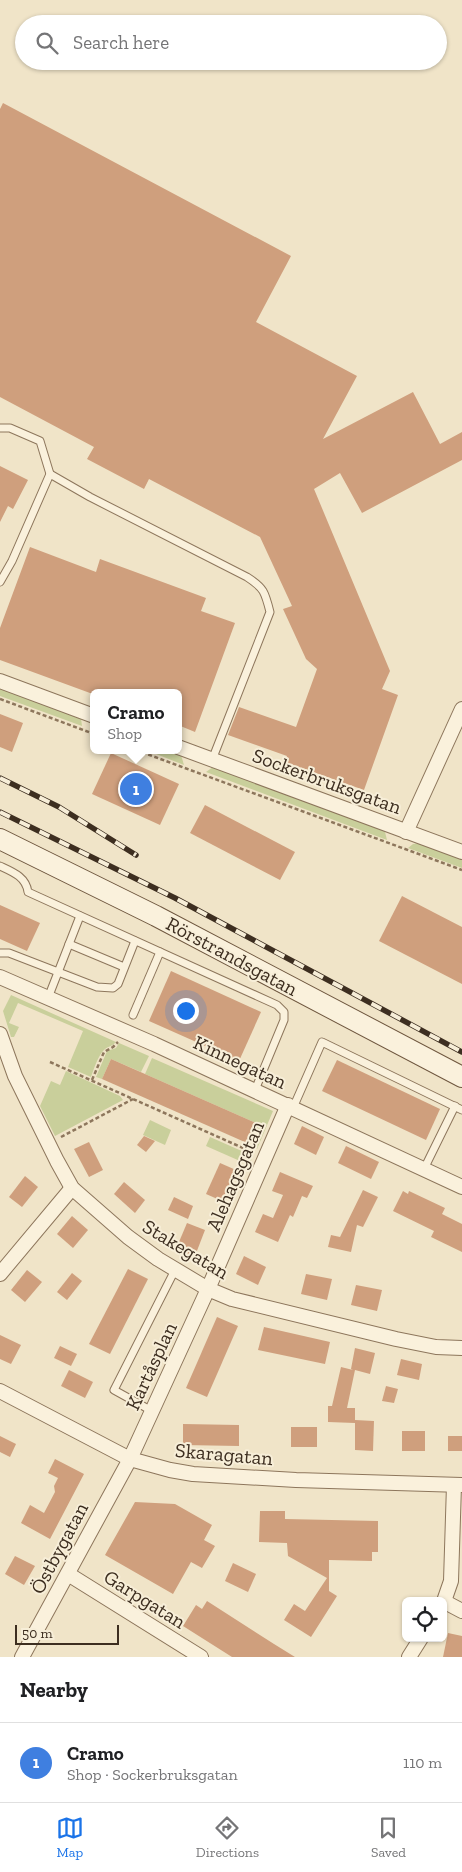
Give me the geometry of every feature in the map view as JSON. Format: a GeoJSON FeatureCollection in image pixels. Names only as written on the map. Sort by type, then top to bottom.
{"type":"FeatureCollection","features":[{"type":"Feature","properties":{"kind":"main road","name":"Rörstrandsgatan"},"geometry":{"type":"LineString","coordinates":[[0,839],[156,916],[462,1077]]}},
{"type":"Feature","properties":{"kind":"street"},"geometry":{"type":"LineString","coordinates":[[0,681],[90,715]]}},
{"type":"Feature","properties":{"kind":"street"},"geometry":{"type":"LineString","coordinates":[[406,832],[462,709]]}},
{"type":"Feature","properties":{"kind":"street","name":"Sockerbruksgatan"},"geometry":{"type":"LineString","coordinates":[[182,749],[462,852]]}},
{"type":"Feature","properties":{"kind":"street","name":"Kinnegatan"},"geometry":{"type":"LineString","coordinates":[[0,978],[255,1090],[462,1187]]}},
{"type":"Feature","properties":{"kind":"street","name":"Stakegatan"},"geometry":{"type":"LineString","coordinates":[[0,1034],[15,1076],[72,1188],[128,1237],[175,1270],[208,1289],[257,1306],[396,1339],[436,1347],[462,1348]]}},
{"type":"Feature","properties":{"kind":"street","name":"Alehagsgatan"},"geometry":{"type":"LineString","coordinates":[[208,1289],[290,1106]]}},
{"type":"Feature","properties":{"kind":"street"},"geometry":{"type":"LineString","coordinates":[[0,1274],[72,1188]]}},
{"type":"Feature","properties":{"kind":"street","name":"Kartåsplan"},"geometry":{"type":"LineString","coordinates":[[130,1459],[208,1289]]}},
{"type":"Feature","properties":{"kind":"street","name":"Skaragatan"},"geometry":{"type":"LineString","coordinates":[[0,1391],[130,1459],[170,1470],[193,1474],[296,1480],[458,1485]]}},
{"type":"Feature","properties":{"kind":"street","name":"Östbygatan"},"geometry":{"type":"LineString","coordinates":[[22,1657],[130,1459]]}},
{"type":"Feature","properties":{"kind":"street"},"geometry":{"type":"LineString","coordinates":[[446,1597],[451,1581],[458,1485]]}},
{"type":"Feature","properties":{"kind":"street","name":"Garpgatan"},"geometry":{"type":"LineString","coordinates":[[68,1574],[201,1657]]}},
{"type":"Feature","properties":{"kind":"street"},"geometry":{"type":"LineString","coordinates":[[447,1603],[462,1602]]}},
{"type":"Feature","properties":{"kind":"street"},"geometry":{"type":"LineString","coordinates":[[447,1604],[462,1611]]}},
{"type":"Feature","properties":{"kind":"street"},"geometry":{"type":"LineString","coordinates":[[409,1657],[418,1642]]}},
{"type":"Feature","properties":{"kind":"lane"},"geometry":{"type":"LineString","coordinates":[[0,428],[10,428],[40,441],[50,474],[12,561],[0,582]]}},
{"type":"Feature","properties":{"kind":"lane"},"geometry":{"type":"LineString","coordinates":[[50,474],[90,497],[246,576],[261,586],[270,612],[212,760]]}},
{"type":"Feature","properties":{"kind":"lane"},"geometry":{"type":"LineString","coordinates":[[0,866],[22,878],[28,892],[277,1005],[284,1012],[284,1020],[255,1090]]}},
{"type":"Feature","properties":{"kind":"lane"},"geometry":{"type":"LineString","coordinates":[[48,998],[80,916]]}},
{"type":"Feature","properties":{"kind":"lane"},"geometry":{"type":"LineString","coordinates":[[0,953],[9,953],[97,987],[113,988],[118,984],[135,941]]}},
{"type":"Feature","properties":{"kind":"lane"},"geometry":{"type":"LineString","coordinates":[[69,944],[124,968]]}},
{"type":"Feature","properties":{"kind":"lane"},"geometry":{"type":"LineString","coordinates":[[133,1015],[160,952]]}},
{"type":"Feature","properties":{"kind":"lane"},"geometry":{"type":"LineString","coordinates":[[290,1106],[322,1042],[458,1108],[424,1169]]}},
{"type":"Feature","properties":{"kind":"lane"},"geometry":{"type":"LineString","coordinates":[[152,1411],[114,1390],[175,1270]]}},
{"type":"Feature","properties":{"kind":"path"},"geometry":{"type":"LineString","coordinates":[[0,699],[90,733]]}},
{"type":"Feature","properties":{"kind":"path"},"geometry":{"type":"LineString","coordinates":[[147,754],[462,870]]}},
{"type":"Feature","properties":{"kind":"path"},"geometry":{"type":"LineString","coordinates":[[92,1080],[104,1052],[113,1047],[118,1040]]}},
{"type":"Feature","properties":{"kind":"path"},"geometry":{"type":"LineString","coordinates":[[50,1062],[256,1154]]}},
{"type":"Feature","properties":{"kind":"path"},"geometry":{"type":"LineString","coordinates":[[55,1140],[133,1099]]}},
{"type":"Feature","properties":{"kind":"green space"},"geometry":{"type":"Polygon","coordinates":[[[0,686],[81,718],[82,726],[0,696],[0,686]]]}},
{"type":"Feature","properties":{"kind":"green space"},"geometry":{"type":"Polygon","coordinates":[[[156,754],[179,754],[184,765],[156,754]]]}},
{"type":"Feature","properties":{"kind":"green space"},"geometry":{"type":"Polygon","coordinates":[[[213,767],[382,829],[387,840],[206,772],[213,767]]]}},
{"type":"Feature","properties":{"kind":"green space"},"geometry":{"type":"Polygon","coordinates":[[[421,843],[462,858],[462,868],[408,848],[413,844],[421,843]]]}},
{"type":"Feature","properties":{"kind":"green space"},"geometry":{"type":"Polygon","coordinates":[[[11,995],[116,1042],[101,1054],[91,1077],[68,1067],[83,1031],[18,1003],[9,1023],[19,1027],[14,1037],[11,1037],[3,1011],[11,995]]]}},
{"type":"Feature","properties":{"kind":"green space"},"geometry":{"type":"Polygon","coordinates":[[[119,1043],[149,1056],[141,1072],[111,1059],[102,1079],[96,1077],[107,1051],[116,1048],[119,1043]]]}},
{"type":"Feature","properties":{"kind":"green space"},"geometry":{"type":"Polygon","coordinates":[[[152,1058],[273,1111],[257,1149],[254,1147],[259,1134],[252,1131],[256,1123],[145,1074],[152,1058]]]}},
{"type":"Feature","properties":{"kind":"green space"},"geometry":{"type":"Polygon","coordinates":[[[66,1071],[120,1096],[123,1100],[55,1136],[40,1106],[51,1081],[60,1085],[66,1071]]]}},
{"type":"Feature","properties":{"kind":"green space"},"geometry":{"type":"Polygon","coordinates":[[[150,1120],[171,1130],[165,1145],[143,1135],[150,1120]]]}},
{"type":"Feature","properties":{"kind":"green space"},"geometry":{"type":"Polygon","coordinates":[[[210,1137],[253,1156],[249,1165],[206,1146],[210,1137]]]}},
{"type":"Feature","properties":{"kind":"building"},"geometry":{"type":"Polygon","coordinates":[[[3,103],[291,256],[256,322],[357,376],[323,439],[413,392],[440,444],[462,432],[462,460],[362,513],[340,473],[314,489],[390,671],[382,689],[398,695],[364,790],[285,762],[287,756],[228,735],[239,707],[296,727],[317,669],[306,659],[283,609],[292,606],[260,537],[149,479],[144,489],[87,459],[94,447],[0,397],[0,109],[3,103]]]}},
{"type":"Feature","properties":{"kind":"building"},"geometry":{"type":"Polygon","coordinates":[[[0,466],[28,480],[13,509],[8,506],[0,522],[0,466]]]}},
{"type":"Feature","properties":{"kind":"building"},"geometry":{"type":"Polygon","coordinates":[[[30,547],[96,572],[100,559],[206,598],[201,611],[235,623],[195,732],[182,727],[182,689],[90,689],[90,693],[0,660],[0,628],[30,547]]]}},
{"type":"Feature","properties":{"kind":"building"},"geometry":{"type":"Polygon","coordinates":[[[0,714],[23,723],[12,752],[0,747],[0,714]]]}},
{"type":"Feature","properties":{"kind":"building"},"geometry":{"type":"Polygon","coordinates":[[[111,754],[179,784],[160,825],[92,794],[111,754]]]}},
{"type":"Feature","properties":{"kind":"building"},"geometry":{"type":"Polygon","coordinates":[[[205,805],[295,852],[280,880],[190,833],[205,805]]]}},
{"type":"Feature","properties":{"kind":"building"},"geometry":{"type":"Polygon","coordinates":[[[402,896],[462,927],[462,984],[379,941],[402,896]]]}},
{"type":"Feature","properties":{"kind":"building"},"geometry":{"type":"Polygon","coordinates":[[[0,905],[40,923],[27,951],[0,939],[0,905]]]}},
{"type":"Feature","properties":{"kind":"building"},"geometry":{"type":"Polygon","coordinates":[[[171,971],[261,1012],[239,1061],[149,1021],[171,971]]]}},
{"type":"Feature","properties":{"kind":"building"},"geometry":{"type":"Polygon","coordinates":[[[111,1059],[256,1123],[247,1143],[102,1079],[111,1059]]]}},
{"type":"Feature","properties":{"kind":"building"},"geometry":{"type":"Polygon","coordinates":[[[337,1060],[440,1109],[426,1140],[322,1091],[337,1060]]]}},
{"type":"Feature","properties":{"kind":"building"},"geometry":{"type":"Polygon","coordinates":[[[302,1126],[324,1137],[316,1155],[294,1144],[302,1126]]]}},
{"type":"Feature","properties":{"kind":"building"},"geometry":{"type":"Polygon","coordinates":[[[144,1136],[155,1141],[146,1152],[137,1145],[144,1136]]]}},
{"type":"Feature","properties":{"kind":"building"},"geometry":{"type":"Polygon","coordinates":[[[89,1142],[103,1170],[89,1177],[74,1149],[89,1142]]]}},
{"type":"Feature","properties":{"kind":"building"},"geometry":{"type":"Polygon","coordinates":[[[346,1146],[379,1162],[371,1179],[338,1163],[346,1146]]]}},
{"type":"Feature","properties":{"kind":"building"},"geometry":{"type":"Polygon","coordinates":[[[220,1163],[236,1170],[222,1201],[206,1194],[220,1163]]]}},
{"type":"Feature","properties":{"kind":"building"},"geometry":{"type":"Polygon","coordinates":[[[280,1172],[313,1186],[307,1198],[302,1196],[293,1217],[290,1215],[278,1242],[255,1232],[263,1214],[273,1218],[283,1195],[272,1191],[280,1172]]]}},
{"type":"Feature","properties":{"kind":"building"},"geometry":{"type":"Polygon","coordinates":[[[25,1176],[38,1187],[22,1207],[9,1197],[25,1176]]]}},
{"type":"Feature","properties":{"kind":"building"},"geometry":{"type":"Polygon","coordinates":[[[124,1182],[145,1200],[135,1213],[114,1194],[124,1182]]]}},
{"type":"Feature","properties":{"kind":"building"},"geometry":{"type":"Polygon","coordinates":[[[363,1190],[378,1197],[363,1227],[357,1225],[351,1252],[328,1247],[331,1235],[340,1237],[363,1190]]]}},
{"type":"Feature","properties":{"kind":"building"},"geometry":{"type":"Polygon","coordinates":[[[403,1191],[408,1194],[409,1191],[445,1208],[442,1214],[462,1224],[462,1252],[431,1237],[434,1231],[393,1211],[403,1191]]]}},
{"type":"Feature","properties":{"kind":"building"},"geometry":{"type":"Polygon","coordinates":[[[174,1197],[193,1206],[188,1219],[168,1210],[174,1197]]]}},
{"type":"Feature","properties":{"kind":"building"},"geometry":{"type":"Polygon","coordinates":[[[72,1216],[88,1230],[73,1248],[57,1234],[72,1216]]]}},
{"type":"Feature","properties":{"kind":"building"},"geometry":{"type":"Polygon","coordinates":[[[187,1223],[205,1230],[195,1256],[176,1249],[187,1223]]]}},
{"type":"Feature","properties":{"kind":"building"},"geometry":{"type":"Polygon","coordinates":[[[244,1256],[266,1267],[258,1285],[236,1274],[244,1256]]]}},
{"type":"Feature","properties":{"kind":"building"},"geometry":{"type":"Polygon","coordinates":[[[128,1269],[148,1279],[110,1354],[89,1344],[128,1269]]]}},
{"type":"Feature","properties":{"kind":"building"},"geometry":{"type":"Polygon","coordinates":[[[27,1270],[42,1282],[25,1302],[11,1290],[27,1270]]]}},
{"type":"Feature","properties":{"kind":"building"},"geometry":{"type":"Polygon","coordinates":[[[72,1273],[82,1281],[67,1300],[57,1292],[72,1273]]]}},
{"type":"Feature","properties":{"kind":"building"},"geometry":{"type":"Polygon","coordinates":[[[306,1274],[332,1279],[327,1300],[301,1294],[306,1274]]]}},
{"type":"Feature","properties":{"kind":"building"},"geometry":{"type":"Polygon","coordinates":[[[356,1285],[382,1290],[377,1311],[351,1305],[356,1285]]]}},
{"type":"Feature","properties":{"kind":"building"},"geometry":{"type":"Polygon","coordinates":[[[217,1317],[238,1326],[207,1397],[186,1388],[217,1317]]]}},
{"type":"Feature","properties":{"kind":"building"},"geometry":{"type":"Polygon","coordinates":[[[264,1327],[330,1342],[325,1364],[258,1350],[264,1327]]]}},
{"type":"Feature","properties":{"kind":"building"},"geometry":{"type":"Polygon","coordinates":[[[0,1335],[21,1345],[11,1364],[0,1359],[0,1335]]]}},
{"type":"Feature","properties":{"kind":"building"},"geometry":{"type":"Polygon","coordinates":[[[60,1346],[77,1354],[71,1366],[54,1358],[60,1346]]]}},
{"type":"Feature","properties":{"kind":"building"},"geometry":{"type":"Polygon","coordinates":[[[355,1348],[375,1353],[370,1374],[355,1370],[347,1408],[355,1408],[355,1423],[328,1422],[328,1406],[332,1406],[341,1367],[353,1370],[351,1369],[355,1348]]]}},
{"type":"Feature","properties":{"kind":"building"},"geometry":{"type":"Polygon","coordinates":[[[401,1359],[422,1364],[419,1380],[397,1375],[401,1359]]]}},
{"type":"Feature","properties":{"kind":"building"},"geometry":{"type":"Polygon","coordinates":[[[69,1370],[93,1382],[85,1398],[61,1386],[69,1370]]]}},
{"type":"Feature","properties":{"kind":"building"},"geometry":{"type":"Polygon","coordinates":[[[386,1386],[398,1389],[394,1403],[382,1401],[386,1386]]]}},
{"type":"Feature","properties":{"kind":"building"},"geometry":{"type":"Polygon","coordinates":[[[355,1420],[374,1421],[373,1451],[355,1450],[355,1420]]]}},
{"type":"Feature","properties":{"kind":"building"},"geometry":{"type":"Polygon","coordinates":[[[183,1424],[239,1425],[239,1446],[183,1445],[183,1424]]]}},
{"type":"Feature","properties":{"kind":"building"},"geometry":{"type":"Polygon","coordinates":[[[291,1427],[317,1427],[317,1447],[291,1447],[291,1427]]]}},
{"type":"Feature","properties":{"kind":"building"},"geometry":{"type":"Polygon","coordinates":[[[402,1431],[425,1431],[425,1451],[402,1451],[402,1431]]]}},
{"type":"Feature","properties":{"kind":"building"},"geometry":{"type":"Polygon","coordinates":[[[0,1436],[16,1444],[10,1457],[0,1452],[0,1436]]]}},
{"type":"Feature","properties":{"kind":"building"},"geometry":{"type":"Polygon","coordinates":[[[448,1436],[462,1436],[462,1451],[448,1451],[448,1436]]]}},
{"type":"Feature","properties":{"kind":"building"},"geometry":{"type":"Polygon","coordinates":[[[55,1459],[84,1474],[50,1539],[21,1523],[30,1505],[44,1513],[55,1492],[54,1486],[58,1478],[48,1473],[55,1459]]]}},
{"type":"Feature","properties":{"kind":"building"},"geometry":{"type":"Polygon","coordinates":[[[135,1502],[175,1504],[212,1525],[204,1540],[215,1546],[202,1568],[191,1562],[173,1594],[105,1555],[135,1502]]]}},
{"type":"Feature","properties":{"kind":"building"},"geometry":{"type":"Polygon","coordinates":[[[260,1511],[285,1511],[285,1519],[378,1521],[378,1552],[372,1552],[372,1561],[329,1560],[329,1591],[337,1596],[311,1637],[284,1620],[294,1604],[305,1611],[327,1578],[288,1556],[287,1543],[259,1542],[260,1511]]]}},
{"type":"Feature","properties":{"kind":"building"},"geometry":{"type":"Polygon","coordinates":[[[15,1556],[35,1566],[24,1585],[5,1574],[15,1556]]]}},
{"type":"Feature","properties":{"kind":"building"},"geometry":{"type":"Polygon","coordinates":[[[233,1563],[256,1574],[248,1592],[225,1581],[233,1563]]]}},
{"type":"Feature","properties":{"kind":"building"},"geometry":{"type":"Polygon","coordinates":[[[207,1601],[295,1657],[232,1657],[183,1626],[196,1605],[202,1609],[207,1601]]]}},
{"type":"Feature","properties":{"kind":"building"},"geometry":{"type":"Polygon","coordinates":[[[448,1633],[462,1636],[462,1657],[443,1657],[448,1633]]]}},
{"type":"Feature","properties":{"kind":"railway"},"geometry":{"type":"LineString","coordinates":[[0,778],[59,807],[136,855]]}},
{"type":"Feature","properties":{"kind":"railway"},"geometry":{"type":"LineString","coordinates":[[0,812],[175,898],[462,1052]]}},
{"type":"Feature","properties":{"kind":"place","name":"Cramo"},"geometry":{"type":"Point","coordinates":[136,789]}}]}
